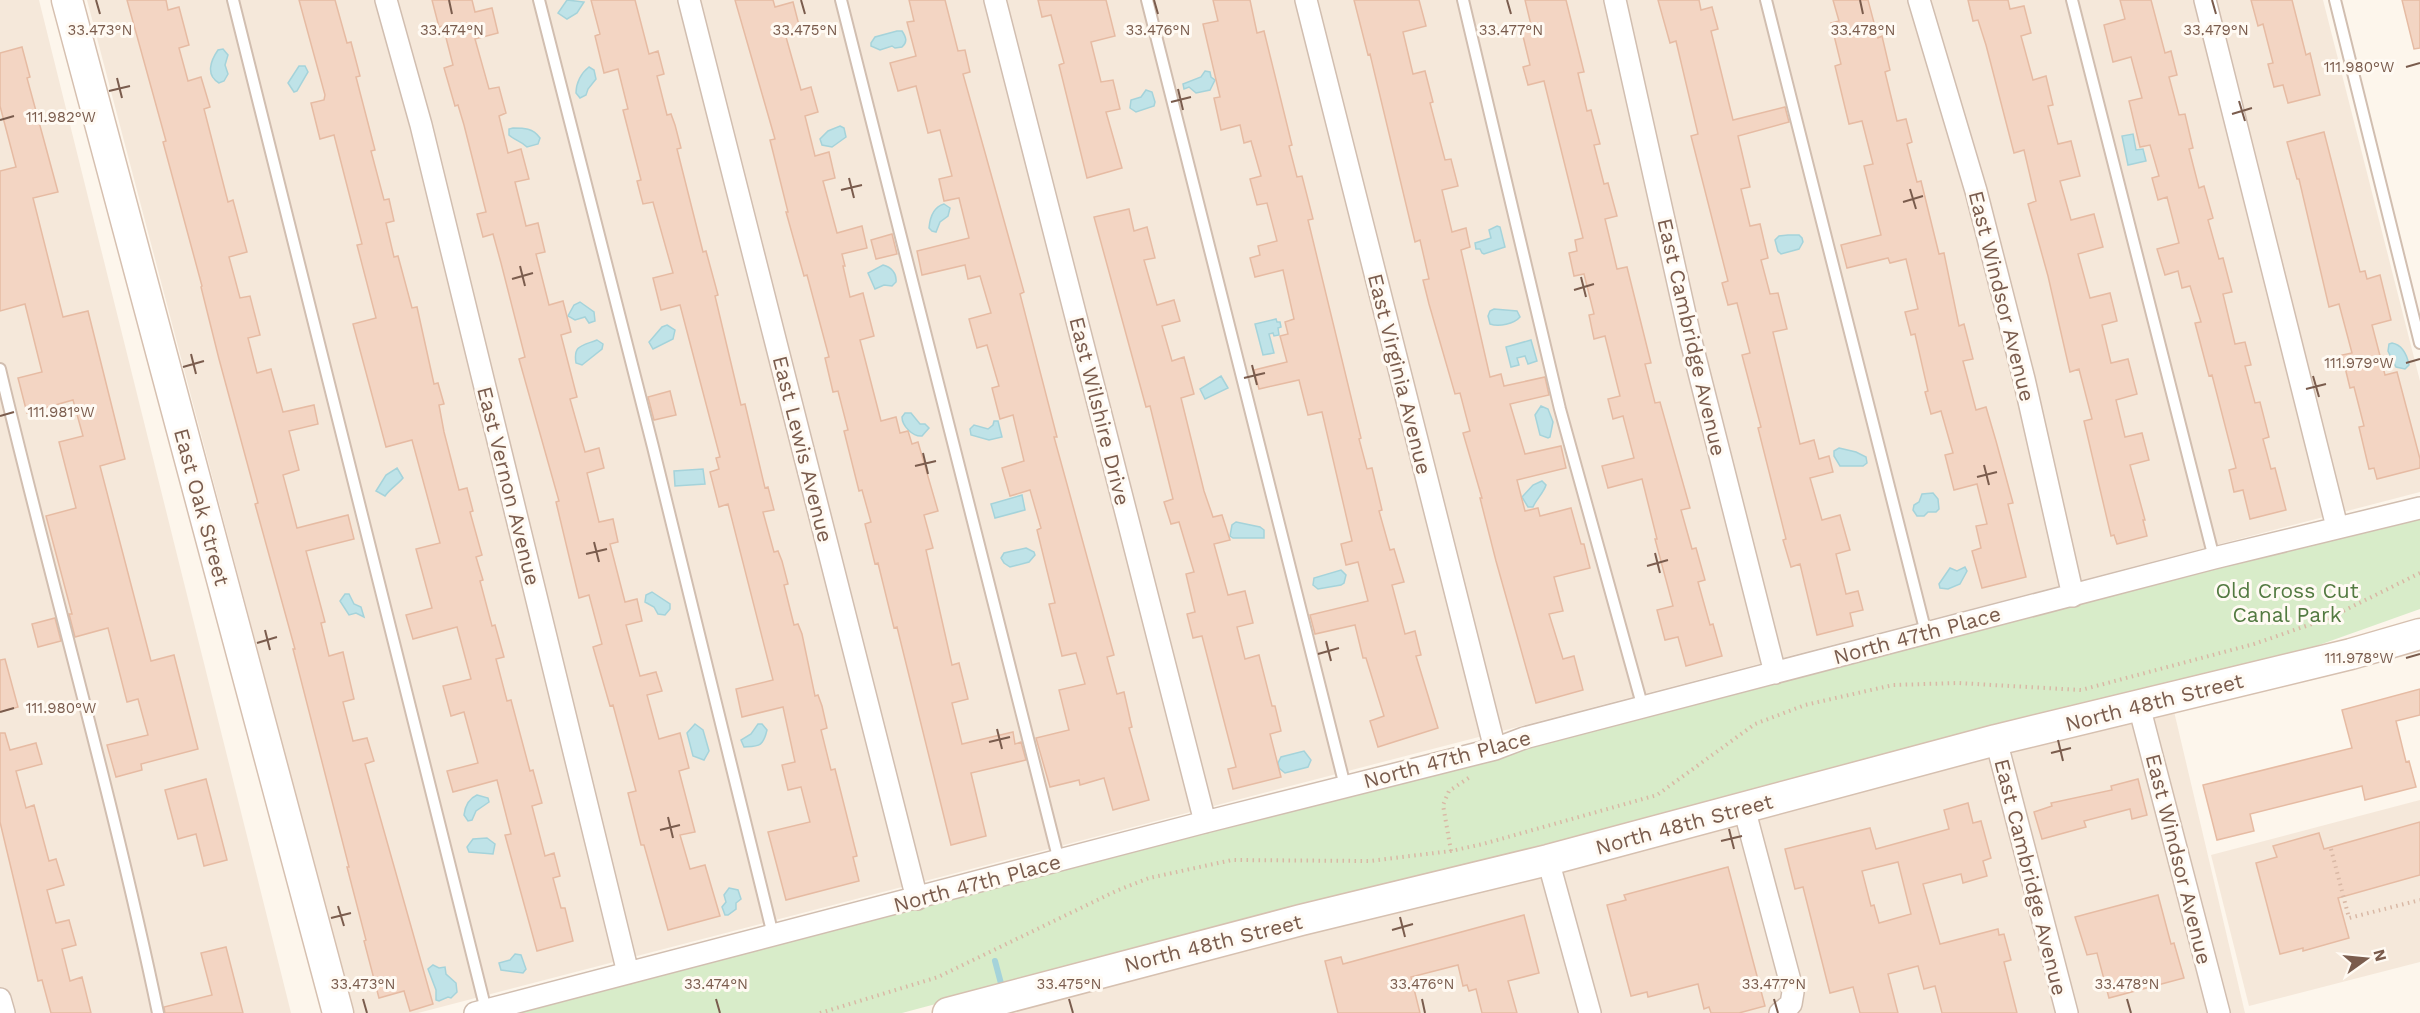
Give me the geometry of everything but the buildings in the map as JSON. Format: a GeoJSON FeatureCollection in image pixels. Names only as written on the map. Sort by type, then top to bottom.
{"type":"FeatureCollection","features":[{"type":"Feature","properties":{"kind":"street","name":"East Oak Street"},"geometry":{"type":"LineString","coordinates":[[66,0],[338,1013]]}},
{"type":"Feature","properties":{"kind":"street","name":"East Vernon Avenue"},"geometry":{"type":"LineString","coordinates":[[386,0],[421,126],[628,973]]}},
{"type":"Feature","properties":{"kind":"street","name":"East Lewis Avenue"},"geometry":{"type":"LineString","coordinates":[[689,0],[917,899]]}},
{"type":"Feature","properties":{"kind":"street","name":"East Wilshire Drive"},"geometry":{"type":"LineString","coordinates":[[995,0],[1205,822]]}},
{"type":"Feature","properties":{"kind":"street","name":"East Virginia Avenue"},"geometry":{"type":"LineString","coordinates":[[1306,0],[1495,748]]}},
{"type":"Feature","properties":{"kind":"street","name":"East Cambridge Avenue"},"geometry":{"type":"LineString","coordinates":[[1615,0],[1691,340],[1775,673]]}},
{"type":"Feature","properties":{"kind":"street","name":"East Windsor Avenue"},"geometry":{"type":"LineString","coordinates":[[1919,0],[1976,191],[2024,379],[2073,596]]}},
{"type":"Feature","properties":{"kind":"street"},"geometry":{"type":"LineString","coordinates":[[2205,0],[2337,527]]}},
{"type":"Feature","properties":{"kind":"street","name":"North 47th Place"},"geometry":{"type":"LineString","coordinates":[[480,1012],[2214,558],[2420,508]]}},
{"type":"Feature","properties":{"kind":"street","name":"North 48th Street"},"geometry":{"type":"LineString","coordinates":[[958,1012],[1301,920],[1548,860],[1996,740],[2340,657],[2420,634]]}},
{"type":"Feature","properties":{"kind":"street","name":"East Windsor Avenue"},"geometry":{"type":"LineString","coordinates":[[2139,706],[2219,1013]]}},
{"type":"Feature","properties":{"kind":"street","name":"East Cambridge Avenue"},"geometry":{"type":"LineString","coordinates":[[1996,740],[2067,1013]]}},
{"type":"Feature","properties":{"kind":"street"},"geometry":{"type":"LineString","coordinates":[[1744,808],[1793,992],[1791,1004],[1780,1013]]}},
{"type":"Feature","properties":{"kind":"street"},"geometry":{"type":"LineString","coordinates":[[1548,860],[1590,1013]]}},
{"type":"Feature","properties":{"kind":"street"},"geometry":{"type":"LineString","coordinates":[[0,999],[4,1013]]}},
{"type":"Feature","properties":{"kind":"lane"},"geometry":{"type":"LineString","coordinates":[[232,0],[480,1012]]}},
{"type":"Feature","properties":{"kind":"lane"},"geometry":{"type":"LineString","coordinates":[[539,0],[651,436],[773,935]]}},
{"type":"Feature","properties":{"kind":"lane"},"geometry":{"type":"LineString","coordinates":[[841,0],[1059,861]]}},
{"type":"Feature","properties":{"kind":"lane"},"geometry":{"type":"LineString","coordinates":[[1147,0],[1346,786]]}},
{"type":"Feature","properties":{"kind":"lane"},"geometry":{"type":"LineString","coordinates":[[1463,0],[1560,409],[1643,708]]}},
{"type":"Feature","properties":{"kind":"lane"},"geometry":{"type":"LineString","coordinates":[[1766,0],[1926,633]]}},
{"type":"Feature","properties":{"kind":"lane"},"geometry":{"type":"LineString","coordinates":[[2072,0],[2214,558]]}},
{"type":"Feature","properties":{"kind":"lane"},"geometry":{"type":"LineString","coordinates":[[2335,0],[2420,343]]}},
{"type":"Feature","properties":{"kind":"lane"},"geometry":{"type":"LineString","coordinates":[[0,369],[28,490],[135,901],[158,1013]]}},
{"type":"Feature","properties":{"kind":"path"},"geometry":{"type":"LineString","coordinates":[[820,1013],[938,977],[1116,891],[1149,878],[1232,860],[1370,861],[1451,851],[1657,795],[1755,724],[1805,705],[1893,685],[1958,683],[2081,690],[2254,644],[2329,618],[2420,573]]}},
{"type":"Feature","properties":{"kind":"path"},"geometry":{"type":"LineString","coordinates":[[1451,851],[1443,805],[1449,791],[1471,777]]}},
{"type":"Feature","properties":{"kind":"path"},"geometry":{"type":"LineString","coordinates":[[2331,849],[2349,918],[2420,900]]}},
{"type":"Feature","properties":{"kind":"shaded area"},"geometry":{"type":"Polygon","coordinates":[[[0,0],[39,0],[291,1013],[0,1013],[0,0]]]}},
{"type":"Feature","properties":{"kind":"shaded area"},"geometry":{"type":"Polygon","coordinates":[[[87,0],[2323,0],[2420,381],[2420,492],[418,1013],[353,1013],[87,0]]]}},
{"type":"Feature","properties":{"kind":"shaded area"},"geometry":{"type":"Polygon","coordinates":[[[2173,707],[2245,1013],[1004,1013],[2173,707]]]}},
{"type":"Feature","properties":{"kind":"shaded area"},"geometry":{"type":"Polygon","coordinates":[[[2420,800],[2420,962],[2249,1006],[2211,855],[2420,800]]]}},
{"type":"Feature","properties":{"kind":"green space","name":"Old Cross Cut Canal Park"},"geometry":{"type":"Polygon","coordinates":[[[2420,517],[2420,609],[2305,650],[1287,910],[902,1013],[514,1013],[2340,535],[2420,517]]]}},
{"type":"Feature","properties":{"kind":"water"},"geometry":{"type":"Polygon","coordinates":[[[567,0],[584,2],[577,13],[567,19],[558,13],[567,0]]]}},
{"type":"Feature","properties":{"kind":"water"},"geometry":{"type":"Polygon","coordinates":[[[902,31],[905,37],[906,41],[902,47],[892,46],[880,50],[871,46],[875,37],[902,31]]]}},
{"type":"Feature","properties":{"kind":"water"},"geometry":{"type":"Polygon","coordinates":[[[223,49],[228,55],[225,65],[228,74],[224,81],[219,83],[212,76],[211,67],[218,50],[223,49]]]}},
{"type":"Feature","properties":{"kind":"water"},"geometry":{"type":"Polygon","coordinates":[[[299,66],[305,66],[308,72],[297,91],[294,92],[288,83],[299,66]]]}},
{"type":"Feature","properties":{"kind":"water"},"geometry":{"type":"Polygon","coordinates":[[[589,67],[594,70],[596,79],[586,95],[580,98],[576,93],[577,86],[581,75],[589,67]]]}},
{"type":"Feature","properties":{"kind":"water"},"geometry":{"type":"Polygon","coordinates":[[[1205,71],[1210,72],[1211,77],[1215,80],[1210,90],[1196,93],[1189,87],[1184,89],[1183,84],[1201,77],[1205,71]]]}},
{"type":"Feature","properties":{"kind":"water"},"geometry":{"type":"Polygon","coordinates":[[[1146,90],[1152,92],[1154,106],[1136,112],[1130,108],[1131,100],[1141,97],[1146,90]]]}},
{"type":"Feature","properties":{"kind":"water"},"geometry":{"type":"Polygon","coordinates":[[[840,126],[844,128],[846,137],[832,147],[822,145],[820,139],[828,131],[840,126]]]}},
{"type":"Feature","properties":{"kind":"water"},"geometry":{"type":"Polygon","coordinates":[[[509,129],[531,130],[540,138],[538,144],[527,147],[509,135],[509,129]]]}},
{"type":"Feature","properties":{"kind":"water"},"geometry":{"type":"Polygon","coordinates":[[[2133,134],[2136,150],[2143,149],[2146,161],[2128,165],[2122,136],[2133,134]]]}},
{"type":"Feature","properties":{"kind":"water"},"geometry":{"type":"Polygon","coordinates":[[[944,204],[950,208],[948,216],[940,222],[936,232],[932,231],[929,228],[933,213],[937,207],[944,204]]]}},
{"type":"Feature","properties":{"kind":"water"},"geometry":{"type":"Polygon","coordinates":[[[1500,227],[1505,247],[1484,254],[1480,249],[1476,249],[1475,243],[1491,238],[1489,230],[1500,227]]]}},
{"type":"Feature","properties":{"kind":"water"},"geometry":{"type":"Polygon","coordinates":[[[1799,235],[1803,242],[1799,249],[1781,254],[1775,240],[1779,236],[1799,235]]]}},
{"type":"Feature","properties":{"kind":"water"},"geometry":{"type":"Polygon","coordinates":[[[883,265],[893,271],[896,282],[892,286],[884,285],[875,289],[868,273],[883,265]]]}},
{"type":"Feature","properties":{"kind":"water"},"geometry":{"type":"Polygon","coordinates":[[[580,302],[594,312],[595,321],[589,323],[585,317],[575,320],[568,316],[574,305],[580,302]]]}},
{"type":"Feature","properties":{"kind":"water"},"geometry":{"type":"Polygon","coordinates":[[[1494,309],[1517,311],[1520,317],[1506,324],[1490,324],[1488,316],[1494,309]]]}},
{"type":"Feature","properties":{"kind":"water"},"geometry":{"type":"Polygon","coordinates":[[[1276,319],[1280,322],[1281,327],[1278,328],[1279,335],[1269,334],[1274,353],[1263,355],[1255,324],[1276,319]]]}},
{"type":"Feature","properties":{"kind":"water"},"geometry":{"type":"Polygon","coordinates":[[[667,325],[675,330],[673,339],[653,349],[649,342],[662,327],[667,325]]]}},
{"type":"Feature","properties":{"kind":"water"},"geometry":{"type":"Polygon","coordinates":[[[597,340],[603,344],[602,349],[582,365],[576,363],[577,349],[597,340]]]}},
{"type":"Feature","properties":{"kind":"water"},"geometry":{"type":"Polygon","coordinates":[[[1531,340],[1537,361],[1528,364],[1525,356],[1517,358],[1519,365],[1511,367],[1506,347],[1531,340]]]}},
{"type":"Feature","properties":{"kind":"water"},"geometry":{"type":"Polygon","coordinates":[[[2392,343],[2402,348],[2406,354],[2409,365],[2405,369],[2396,367],[2388,351],[2389,344],[2392,343]]]}},
{"type":"Feature","properties":{"kind":"water"},"geometry":{"type":"Polygon","coordinates":[[[1221,376],[1228,388],[1205,399],[1200,389],[1221,376]]]}},
{"type":"Feature","properties":{"kind":"water"},"geometry":{"type":"Polygon","coordinates":[[[1541,406],[1548,409],[1553,422],[1548,438],[1540,435],[1535,415],[1541,406]]]}},
{"type":"Feature","properties":{"kind":"water"},"geometry":{"type":"Polygon","coordinates":[[[905,413],[911,413],[920,424],[925,424],[929,428],[922,436],[915,435],[906,427],[902,420],[905,413]]]}},
{"type":"Feature","properties":{"kind":"water"},"geometry":{"type":"Polygon","coordinates":[[[994,421],[998,421],[1002,437],[989,440],[971,435],[970,429],[974,425],[988,429],[994,421]]]}},
{"type":"Feature","properties":{"kind":"water"},"geometry":{"type":"Polygon","coordinates":[[[1839,448],[1866,457],[1867,463],[1863,466],[1840,466],[1834,456],[1834,451],[1839,448]]]}},
{"type":"Feature","properties":{"kind":"water"},"geometry":{"type":"Polygon","coordinates":[[[397,468],[403,478],[385,496],[376,491],[386,475],[397,468]]]}},
{"type":"Feature","properties":{"kind":"water"},"geometry":{"type":"Polygon","coordinates":[[[703,469],[705,484],[675,486],[674,471],[703,469]]]}},
{"type":"Feature","properties":{"kind":"water"},"geometry":{"type":"Polygon","coordinates":[[[1542,481],[1546,485],[1544,490],[1533,507],[1528,507],[1522,497],[1533,485],[1542,481]]]}},
{"type":"Feature","properties":{"kind":"water"},"geometry":{"type":"Polygon","coordinates":[[[1933,493],[1938,499],[1939,509],[1936,512],[1928,512],[1924,516],[1917,516],[1913,510],[1914,505],[1919,502],[1922,494],[1933,493]]]}},
{"type":"Feature","properties":{"kind":"water"},"geometry":{"type":"Polygon","coordinates":[[[1022,495],[1025,510],[995,518],[991,504],[1022,495]]]}},
{"type":"Feature","properties":{"kind":"water"},"geometry":{"type":"Polygon","coordinates":[[[1236,522],[1260,527],[1264,530],[1264,538],[1233,538],[1230,536],[1232,525],[1236,522]]]}},
{"type":"Feature","properties":{"kind":"water"},"geometry":{"type":"Polygon","coordinates":[[[1026,548],[1035,555],[1029,562],[1010,567],[1001,558],[1004,553],[1026,548]]]}},
{"type":"Feature","properties":{"kind":"water"},"geometry":{"type":"Polygon","coordinates":[[[1965,567],[1967,571],[1960,584],[1948,589],[1940,588],[1939,584],[1950,568],[1957,571],[1965,567]]]}},
{"type":"Feature","properties":{"kind":"water"},"geometry":{"type":"Polygon","coordinates":[[[1341,570],[1346,575],[1341,585],[1318,589],[1313,585],[1314,578],[1341,570]]]}},
{"type":"Feature","properties":{"kind":"water"},"geometry":{"type":"Polygon","coordinates":[[[652,592],[670,604],[670,609],[665,615],[658,614],[654,607],[645,602],[646,595],[652,592]]]}},
{"type":"Feature","properties":{"kind":"water"},"geometry":{"type":"Polygon","coordinates":[[[345,594],[349,594],[354,604],[361,607],[364,617],[356,613],[349,615],[340,601],[345,594]]]}},
{"type":"Feature","properties":{"kind":"water"},"geometry":{"type":"Polygon","coordinates":[[[695,724],[703,730],[709,751],[704,760],[693,756],[687,733],[695,724]]]}},
{"type":"Feature","properties":{"kind":"water"},"geometry":{"type":"Polygon","coordinates":[[[758,724],[762,724],[767,730],[764,740],[757,746],[744,747],[741,740],[751,734],[758,724]]]}},
{"type":"Feature","properties":{"kind":"water"},"geometry":{"type":"Polygon","coordinates":[[[1304,751],[1311,760],[1308,767],[1285,773],[1279,768],[1278,763],[1281,757],[1304,751]]]}},
{"type":"Feature","properties":{"kind":"water"},"geometry":{"type":"Polygon","coordinates":[[[477,795],[488,798],[489,802],[476,811],[472,820],[468,821],[464,815],[466,806],[477,795]]]}},
{"type":"Feature","properties":{"kind":"water"},"geometry":{"type":"Polygon","coordinates":[[[487,838],[495,844],[493,854],[469,852],[467,847],[473,839],[487,838]]]}},
{"type":"Feature","properties":{"kind":"water"},"geometry":{"type":"Polygon","coordinates":[[[729,888],[738,890],[741,899],[736,903],[736,909],[725,915],[722,907],[726,902],[724,895],[729,888]]]}},
{"type":"Feature","properties":{"kind":"water"},"geometry":{"type":"Polygon","coordinates":[[[515,954],[521,955],[526,969],[523,973],[501,970],[499,963],[510,960],[515,954]]]}},
{"type":"Feature","properties":{"kind":"water"},"geometry":{"type":"Polygon","coordinates":[[[433,965],[439,968],[445,967],[446,974],[456,983],[457,992],[451,998],[436,1000],[436,990],[428,969],[433,965]]]}},
{"type":"Feature","properties":{"kind":"waterway"},"geometry":{"type":"LineString","coordinates":[[995,961],[1003,991]]}}]}
